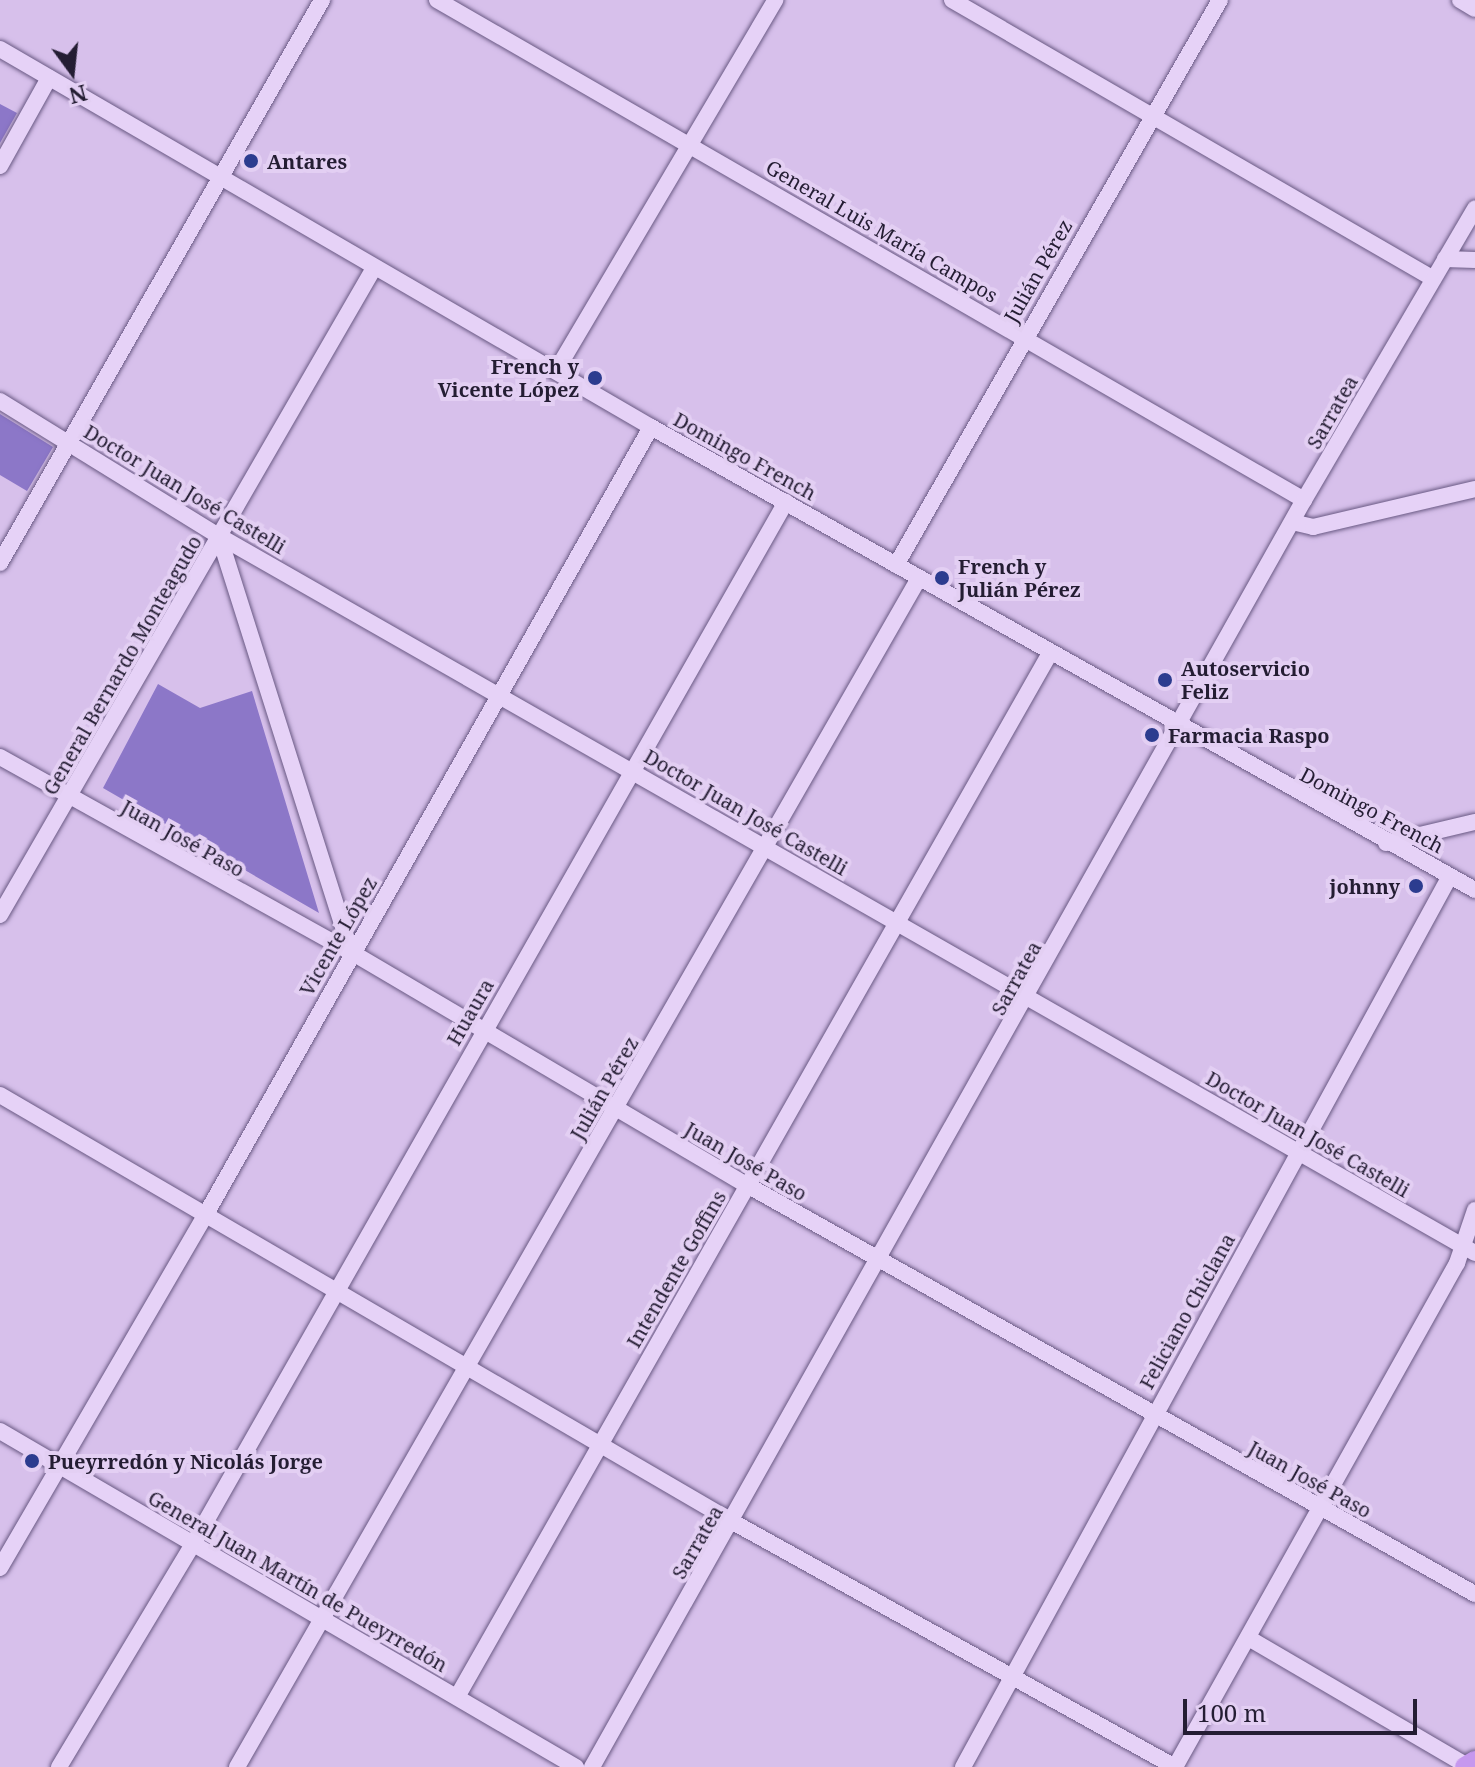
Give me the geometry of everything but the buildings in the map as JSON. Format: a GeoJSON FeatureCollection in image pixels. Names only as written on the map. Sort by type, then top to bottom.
{"type":"FeatureCollection","features":[{"type":"Feature","properties":{"kind":"street"},"geometry":{"type":"LineString","coordinates":[[0,563],[322,0]]}},
{"type":"Feature","properties":{"kind":"street","name":"General Luis María Campos"},"geometry":{"type":"LineString","coordinates":[[437,0],[1304,500]]}},
{"type":"Feature","properties":{"kind":"street"},"geometry":{"type":"LineString","coordinates":[[556,371],[775,0]]}},
{"type":"Feature","properties":{"kind":"street"},"geometry":{"type":"LineString","coordinates":[[952,0],[1432,278]]}},
{"type":"Feature","properties":{"kind":"street","name":"Julián Pérez"},"geometry":{"type":"LineString","coordinates":[[896,565],[1023,337],[1220,0]]}},
{"type":"Feature","properties":{"kind":"street"},"geometry":{"type":"LineString","coordinates":[[1460,0],[1475,9]]}},
{"type":"Feature","properties":{"kind":"street","name":"Domingo French"},"geometry":{"type":"LineString","coordinates":[[0,49],[651,427],[1386,843],[1475,890]]}},
{"type":"Feature","properties":{"kind":"street"},"geometry":{"type":"LineString","coordinates":[[0,166],[49,78]]}},
{"type":"Feature","properties":{"kind":"street","name":"Sarratea"},"geometry":{"type":"LineString","coordinates":[[592,1767],[1028,998],[1304,500],[1475,209]]}},
{"type":"Feature","properties":{"kind":"street"},"geometry":{"type":"LineString","coordinates":[[1445,259],[1475,260]]}},
{"type":"Feature","properties":{"kind":"street","name":"General Bernardo Monteagudo"},"geometry":{"type":"LineString","coordinates":[[0,915],[374,268]]}},
{"type":"Feature","properties":{"kind":"street","name":"Doctor Juan José Castelli"},"geometry":{"type":"LineString","coordinates":[[0,401],[219,536],[1468,1249]]}},
{"type":"Feature","properties":{"kind":"street","name":"Vicente López"},"geometry":{"type":"LineString","coordinates":[[0,1568],[206,1214],[351,952],[651,427]]}},
{"type":"Feature","properties":{"kind":"street"},"geometry":{"type":"LineString","coordinates":[[1292,522],[1313,527],[1475,489]]}},
{"type":"Feature","properties":{"kind":"street","name":"Huaura"},"geometry":{"type":"LineString","coordinates":[[59,1767],[193,1544],[786,502]]}},
{"type":"Feature","properties":{"kind":"street"},"geometry":{"type":"LineString","coordinates":[[219,536],[351,952]]}},
{"type":"Feature","properties":{"kind":"street","name":"Julián Pérez"},"geometry":{"type":"LineString","coordinates":[[237,1767],[470,1367],[919,578]]}},
{"type":"Feature","properties":{"kind":"street","name":"Intendente Goffins"},"geometry":{"type":"LineString","coordinates":[[457,1697],[1050,653]]}},
{"type":"Feature","properties":{"kind":"street","name":"Juan José Paso"},"geometry":{"type":"LineString","coordinates":[[0,757],[68,798],[351,952],[482,1032],[880,1261],[1475,1594]]}},
{"type":"Feature","properties":{"kind":"street"},"geometry":{"type":"LineString","coordinates":[[1386,843],[1475,822]]}},
{"type":"Feature","properties":{"kind":"street","name":"Feliciano Chiclana"},"geometry":{"type":"LineString","coordinates":[[963,1767],[1015,1676],[1297,1150],[1450,876]]}},
{"type":"Feature","properties":{"kind":"street"},"geometry":{"type":"LineString","coordinates":[[0,1095],[731,1521],[1175,1767],[1323,1509],[1457,1263],[1468,1249],[1475,1210]]}},
{"type":"Feature","properties":{"kind":"street","name":"General Juan Martín de Pueyrredón"},"geometry":{"type":"LineString","coordinates":[[0,1431],[576,1767]]}},
{"type":"Feature","properties":{"kind":"street"},"geometry":{"type":"LineString","coordinates":[[1250,1639],[1469,1765]]}},
{"type":"Feature","properties":{"kind":"place","name":"Antares"},"geometry":{"type":"Point","coordinates":[251,161]}},
{"type":"Feature","properties":{"kind":"place","name":"French y Vicente López"},"geometry":{"type":"Point","coordinates":[595,378]}},
{"type":"Feature","properties":{"kind":"place","name":"French y Julián Pérez"},"geometry":{"type":"Point","coordinates":[942,578]}},
{"type":"Feature","properties":{"kind":"place","name":"Autoservicio Feliz"},"geometry":{"type":"Point","coordinates":[1165,680]}},
{"type":"Feature","properties":{"kind":"place","name":"Farmacia Raspo"},"geometry":{"type":"Point","coordinates":[1152,735]}},
{"type":"Feature","properties":{"kind":"place","name":"johnny"},"geometry":{"type":"Point","coordinates":[1416,886]}},
{"type":"Feature","properties":{"kind":"place","name":"Pueyrredón y Nicolás Jorge"},"geometry":{"type":"Point","coordinates":[32,1461]}}]}
